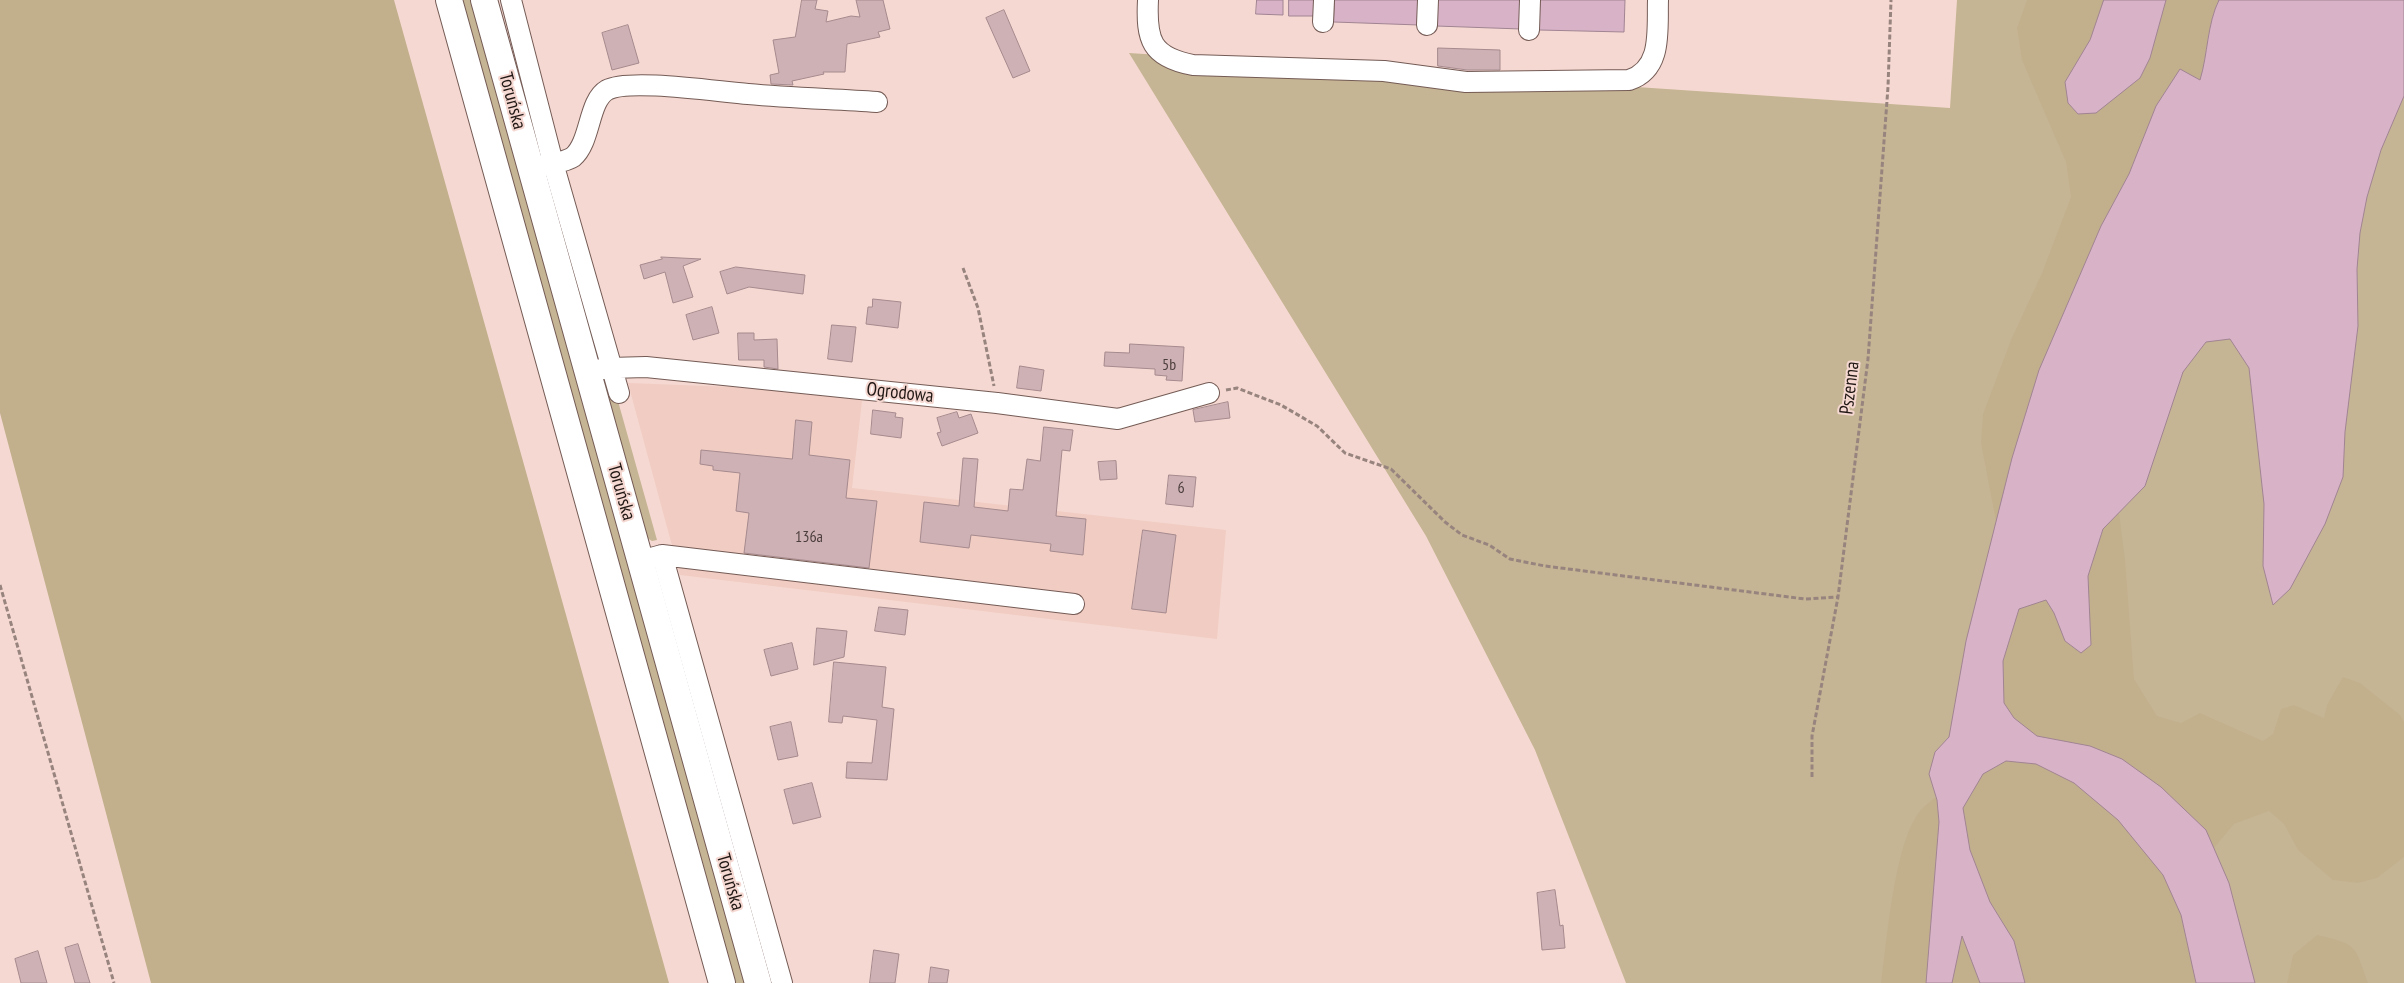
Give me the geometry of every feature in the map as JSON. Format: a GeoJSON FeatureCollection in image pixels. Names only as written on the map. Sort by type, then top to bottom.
{"type":"FeatureCollection","features":[{"type":"Feature","properties":{"kind":"main road","name":"Toruńska"},"geometry":{"type":"LineString","coordinates":[[449,0],[722,983]]}},
{"type":"Feature","properties":{"kind":"main road","name":"Toruńska"},"geometry":{"type":"LineString","coordinates":[[484,0],[542,166],[651,558],[758,983]]}},
{"type":"Feature","properties":{"kind":"street"},"geometry":{"type":"LineString","coordinates":[[511,0],[523,54],[542,166],[572,157],[585,138],[593,109],[606,90],[623,86],[670,86],[748,94],[877,102]]}},
{"type":"Feature","properties":{"kind":"street"},"geometry":{"type":"LineString","coordinates":[[1148,0],[1147,24],[1150,38],[1155,48],[1176,62],[1193,65],[1384,71],[1466,82],[1628,80],[1641,76],[1652,61],[1656,46],[1658,0]]}},
{"type":"Feature","properties":{"kind":"street"},"geometry":{"type":"LineString","coordinates":[[1323,22],[1324,0]]}},
{"type":"Feature","properties":{"kind":"street"},"geometry":{"type":"LineString","coordinates":[[1427,25],[1428,0]]}},
{"type":"Feature","properties":{"kind":"street"},"geometry":{"type":"LineString","coordinates":[[1529,30],[1530,0]]}},
{"type":"Feature","properties":{"kind":"street","name":"Ogrodowa"},"geometry":{"type":"LineString","coordinates":[[598,369],[646,367],[997,403],[1118,419],[1209,394]]}},
{"type":"Feature","properties":{"kind":"street"},"geometry":{"type":"LineString","coordinates":[[598,369],[618,394]]}},
{"type":"Feature","properties":{"kind":"street"},"geometry":{"type":"LineString","coordinates":[[782,983],[651,558],[1074,604]]}},
{"type":"Feature","properties":{"kind":"path","name":"Pszenna"},"geometry":{"type":"LineString","coordinates":[[1812,777],[1812,736],[1838,597],[1868,359],[1888,87],[1891,0]]}},
{"type":"Feature","properties":{"kind":"path"},"geometry":{"type":"LineString","coordinates":[[963,268],[978,308],[997,403]]}},
{"type":"Feature","properties":{"kind":"path"},"geometry":{"type":"LineString","coordinates":[[1209,394],[1237,388],[1282,405],[1317,426],[1345,453],[1391,469],[1445,522],[1462,534],[1490,545],[1510,559],[1545,566],[1805,599],[1838,597]]}},
{"type":"Feature","properties":{"kind":"path"},"geometry":{"type":"LineString","coordinates":[[0,586],[114,983]]}},
{"type":"Feature","properties":{"kind":"shaded area"},"geometry":{"type":"Polygon","coordinates":[[[0,0],[394,0],[669,983],[151,983],[0,413],[0,0]]]}},
{"type":"Feature","properties":{"kind":"shaded area"},"geometry":{"type":"Polygon","coordinates":[[[459,0],[472,0],[745,983],[733,983],[459,0]]]}},
{"type":"Feature","properties":{"kind":"shaded area"},"geometry":{"type":"Polygon","coordinates":[[[1257,0],[1283,0],[1283,15],[1256,14],[1257,0]]]}},
{"type":"Feature","properties":{"kind":"shaded area"},"geometry":{"type":"Polygon","coordinates":[[[1289,0],[1316,0],[1315,16],[1289,16],[1289,0]]]}},
{"type":"Feature","properties":{"kind":"shaded area"},"geometry":{"type":"Polygon","coordinates":[[[1335,0],[1420,0],[1419,25],[1334,22],[1335,0]]]}},
{"type":"Feature","properties":{"kind":"shaded area"},"geometry":{"type":"Polygon","coordinates":[[[1437,0],[1522,0],[1521,29],[1436,26],[1437,0]]]}},
{"type":"Feature","properties":{"kind":"shaded area"},"geometry":{"type":"Polygon","coordinates":[[[1540,0],[1625,0],[1624,32],[1539,30],[1540,0]]]}},
{"type":"Feature","properties":{"kind":"shaded area"},"geometry":{"type":"Polygon","coordinates":[[[1957,0],[2404,0],[2404,983],[1626,983],[1535,750],[1426,536],[1129,53],[1950,108],[1957,0]]]}},
{"type":"Feature","properties":{"kind":"shaded area"},"geometry":{"type":"Polygon","coordinates":[[[2027,0],[2275,0],[2113,466],[2125,559],[2134,679],[2157,716],[2181,723],[2200,713],[2263,741],[2273,734],[2281,709],[2294,705],[2324,718],[2327,705],[2343,677],[2360,683],[2400,715],[2404,722],[2404,857],[2377,878],[2358,883],[2333,880],[2298,850],[2284,824],[2269,811],[2234,824],[2199,866],[2221,983],[1881,983],[1893,893],[1904,845],[1911,826],[1924,806],[1967,777],[2003,558],[1981,443],[1983,414],[2011,340],[2042,273],[2071,197],[2066,162],[2022,60],[2017,28],[2027,0]]]}},
{"type":"Feature","properties":{"kind":"shaded area"},"geometry":{"type":"Polygon","coordinates":[[[2104,0],[2166,0],[2150,58],[2140,78],[2096,113],[2078,114],[2068,103],[2065,82],[2090,40],[2104,0]]]}},
{"type":"Feature","properties":{"kind":"shaded area"},"geometry":{"type":"Polygon","coordinates":[[[2219,0],[2404,0],[2404,96],[2381,150],[2367,197],[2360,233],[2357,269],[2358,326],[2345,432],[2343,477],[2325,524],[2290,589],[2273,605],[2263,566],[2264,504],[2249,368],[2230,339],[2206,342],[2183,372],[2145,486],[2103,529],[2088,576],[2091,645],[2081,653],[2065,641],[2054,613],[2046,600],[2019,609],[2003,661],[2004,703],[2014,718],[2037,736],[2090,746],[2122,759],[2161,787],[2206,830],[2229,883],[2255,983],[2196,983],[2181,915],[2163,875],[2118,820],[2074,783],[2036,764],[2006,761],[1983,774],[1963,808],[1970,850],[1990,902],[2014,941],[2025,983],[1980,983],[1962,936],[1952,983],[1926,983],[1939,822],[1937,800],[1929,774],[1935,752],[1949,737],[1966,641],[2012,458],[2039,370],[2101,226],[2129,174],[2156,106],[2180,69],[2200,80],[2212,19],[2219,0]]]}},
{"type":"Feature","properties":{"kind":"shaded area"},"geometry":{"type":"Polygon","coordinates":[[[602,380],[606,380],[616,394],[657,540],[652,541],[644,536],[602,380]]]}},
{"type":"Feature","properties":{"kind":"shaded area"},"geometry":{"type":"Polygon","coordinates":[[[628,383],[863,392],[852,488],[1226,530],[1217,639],[680,575],[628,383]]]}},
{"type":"Feature","properties":{"kind":"shaded area"},"geometry":{"type":"Polygon","coordinates":[[[2317,935],[2340,941],[2353,948],[2357,953],[2368,983],[2287,983],[2293,955],[2317,935]]]}},
{"type":"Feature","properties":{"kind":"building"},"geometry":{"type":"Polygon","coordinates":[[[802,0],[817,0],[815,9],[828,11],[826,22],[851,16],[860,17],[856,0],[883,0],[890,29],[878,32],[880,37],[847,44],[845,72],[823,72],[824,74],[792,81],[793,85],[771,84],[770,75],[779,73],[773,40],[795,37],[802,0]]]}},
{"type":"Feature","properties":{"kind":"building"},"geometry":{"type":"Polygon","coordinates":[[[1004,10],[1030,71],[1013,78],[986,18],[1004,10]]]}},
{"type":"Feature","properties":{"kind":"building"},"geometry":{"type":"Polygon","coordinates":[[[628,25],[639,63],[612,70],[602,33],[628,25]]]}},
{"type":"Feature","properties":{"kind":"building"},"geometry":{"type":"Polygon","coordinates":[[[1438,48],[1500,50],[1500,70],[1467,70],[1438,66],[1438,48]]]}},
{"type":"Feature","properties":{"kind":"building"},"geometry":{"type":"Polygon","coordinates":[[[661,257],[701,259],[683,266],[693,297],[673,303],[665,272],[644,279],[640,265],[662,259],[661,257]]]}},
{"type":"Feature","properties":{"kind":"building"},"geometry":{"type":"Polygon","coordinates":[[[736,267],[805,275],[803,294],[749,287],[727,294],[720,272],[736,267]]]}},
{"type":"Feature","properties":{"kind":"building"},"geometry":{"type":"Polygon","coordinates":[[[873,299],[901,302],[898,328],[866,324],[868,307],[872,307],[873,299]]]}},
{"type":"Feature","properties":{"kind":"building"},"geometry":{"type":"Polygon","coordinates":[[[712,307],[719,333],[693,340],[686,315],[712,307]]]}},
{"type":"Feature","properties":{"kind":"building"},"geometry":{"type":"Polygon","coordinates":[[[832,325],[856,327],[852,362],[828,359],[832,325]]]}},
{"type":"Feature","properties":{"kind":"building"},"geometry":{"type":"Polygon","coordinates":[[[738,333],[754,333],[754,340],[777,339],[778,369],[764,367],[764,360],[739,360],[738,333]]]}},
{"type":"Feature","properties":{"kind":"building"},"geometry":{"type":"Polygon","coordinates":[[[1130,344],[1184,347],[1182,381],[1166,380],[1167,376],[1155,375],[1155,369],[1104,366],[1105,352],[1129,353],[1130,344]]]}},
{"type":"Feature","properties":{"kind":"building"},"geometry":{"type":"Polygon","coordinates":[[[1020,366],[1044,370],[1041,391],[1017,388],[1020,366]]]}},
{"type":"Feature","properties":{"kind":"building"},"geometry":{"type":"Polygon","coordinates":[[[1228,402],[1230,418],[1195,422],[1193,410],[1228,402]]]}},
{"type":"Feature","properties":{"kind":"building"},"geometry":{"type":"Polygon","coordinates":[[[873,410],[896,413],[895,417],[903,418],[901,438],[871,434],[873,410]]]}},
{"type":"Feature","properties":{"kind":"building"},"geometry":{"type":"Polygon","coordinates":[[[957,412],[959,418],[971,414],[978,433],[942,446],[937,433],[941,432],[937,418],[957,412]]]}},
{"type":"Feature","properties":{"kind":"building"},"geometry":{"type":"Polygon","coordinates":[[[796,420],[812,422],[809,455],[850,460],[846,498],[877,501],[869,568],[744,553],[749,513],[736,511],[740,473],[713,470],[713,466],[700,464],[701,450],[792,459],[796,420]]]}},
{"type":"Feature","properties":{"kind":"building"},"geometry":{"type":"Polygon","coordinates":[[[1044,427],[1073,430],[1070,451],[1062,450],[1056,516],[1086,519],[1083,555],[1050,551],[1051,544],[971,535],[969,548],[920,542],[924,502],[959,506],[963,458],[978,459],[974,507],[1008,511],[1010,489],[1023,490],[1027,459],[1040,461],[1044,427]]]}},
{"type":"Feature","properties":{"kind":"building"},"geometry":{"type":"Polygon","coordinates":[[[1116,461],[1117,479],[1100,480],[1098,462],[1116,461]]]}},
{"type":"Feature","properties":{"kind":"building"},"geometry":{"type":"Polygon","coordinates":[[[1169,475],[1196,477],[1193,507],[1166,504],[1169,475]]]}},
{"type":"Feature","properties":{"kind":"building"},"geometry":{"type":"Polygon","coordinates":[[[1143,530],[1176,535],[1166,613],[1132,609],[1143,530]]]}},
{"type":"Feature","properties":{"kind":"building"},"geometry":{"type":"Polygon","coordinates":[[[879,607],[908,610],[905,635],[875,631],[879,607]]]}},
{"type":"Feature","properties":{"kind":"building"},"geometry":{"type":"Polygon","coordinates":[[[817,628],[847,631],[844,657],[814,665],[817,628]]]}},
{"type":"Feature","properties":{"kind":"building"},"geometry":{"type":"Polygon","coordinates":[[[792,643],[798,669],[771,676],[764,650],[792,643]]]}},
{"type":"Feature","properties":{"kind":"building"},"geometry":{"type":"Polygon","coordinates":[[[834,662],[886,667],[882,707],[894,709],[887,780],[846,778],[847,762],[872,763],[877,720],[843,716],[842,723],[829,722],[834,662]]]}},
{"type":"Feature","properties":{"kind":"building"},"geometry":{"type":"Polygon","coordinates":[[[791,722],[798,756],[778,760],[770,727],[791,722]]]}},
{"type":"Feature","properties":{"kind":"building"},"geometry":{"type":"Polygon","coordinates":[[[812,783],[821,817],[793,824],[784,790],[812,783]]]}},
{"type":"Feature","properties":{"kind":"building"},"geometry":{"type":"Polygon","coordinates":[[[1555,890],[1560,926],[1563,925],[1565,948],[1542,950],[1537,893],[1555,890]]]}},
{"type":"Feature","properties":{"kind":"building"},"geometry":{"type":"Polygon","coordinates":[[[78,944],[90,983],[75,983],[65,948],[78,944]]]}},
{"type":"Feature","properties":{"kind":"building"},"geometry":{"type":"Polygon","coordinates":[[[874,950],[899,954],[895,983],[870,983],[874,950]]]}},
{"type":"Feature","properties":{"kind":"building"},"geometry":{"type":"Polygon","coordinates":[[[38,951],[47,983],[21,983],[15,959],[38,951]]]}},
{"type":"Feature","properties":{"kind":"building"},"geometry":{"type":"Polygon","coordinates":[[[931,967],[949,970],[947,983],[929,983],[931,967]]]}}]}
